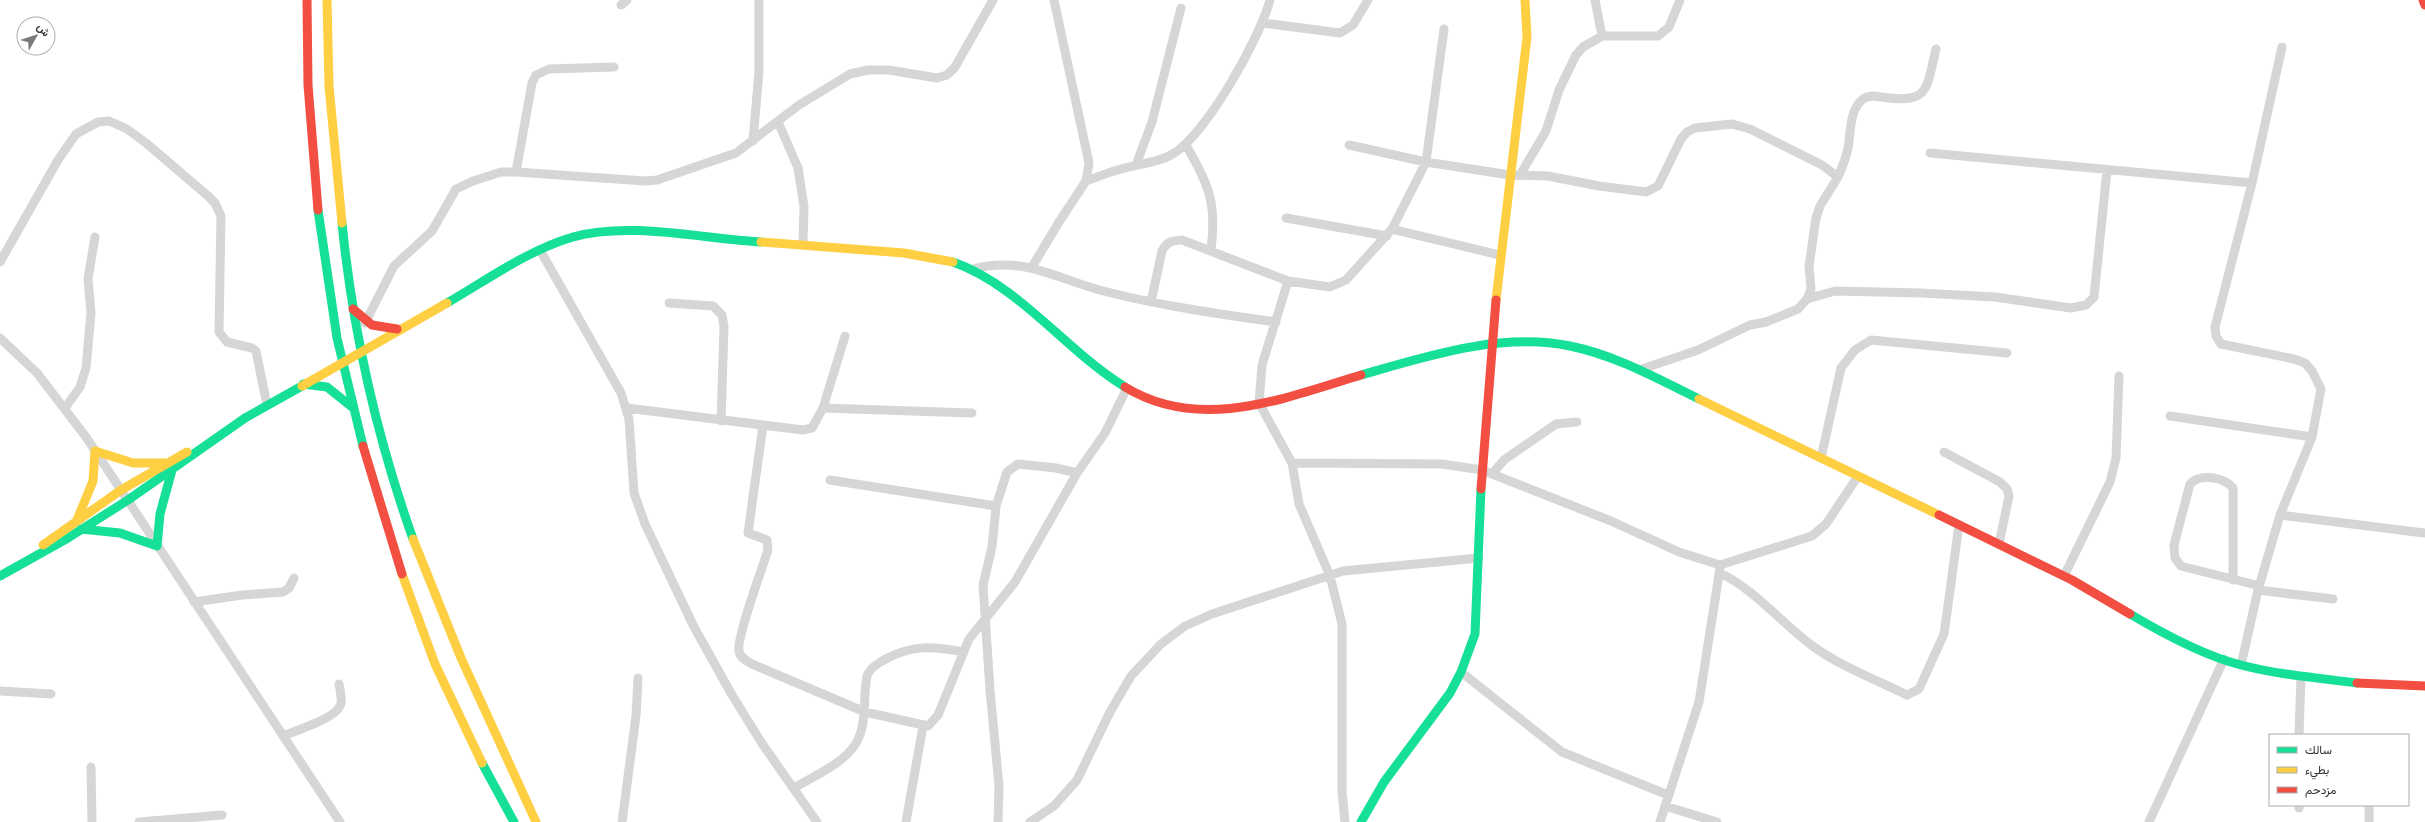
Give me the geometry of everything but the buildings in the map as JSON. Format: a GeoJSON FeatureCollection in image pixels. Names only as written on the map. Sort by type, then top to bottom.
{"type":"FeatureCollection","features":[{"type":"Feature","properties":{"kind":"street"},"geometry":{"type":"LineString","coordinates":[[307,0],[308,100],[313,171],[332,312],[341,362],[352,407],[376,499],[436,664],[514,822]]}},
{"type":"Feature","properties":{"kind":"street"},"geometry":{"type":"LineString","coordinates":[[327,0],[331,114],[346,271],[359,352],[390,472],[432,591],[508,767],[536,822]]}},
{"type":"Feature","properties":{"kind":"street"},"geometry":{"type":"LineString","coordinates":[[752,141],[759,71],[759,0]]}},
{"type":"Feature","properties":{"kind":"street"},"geometry":{"type":"LineString","coordinates":[[365,323],[394,266],[432,231],[456,189],[488,175],[501,172],[645,181],[657,180],[721,160],[736,154],[799,105],[850,74],[868,70],[889,70],[926,77],[947,75],[955,67],[993,0]]}},
{"type":"Feature","properties":{"kind":"street"},"geometry":{"type":"LineString","coordinates":[[1032,267],[1086,181],[1089,163],[1054,0]]}},
{"type":"Feature","properties":{"kind":"street"},"geometry":{"type":"LineString","coordinates":[[1086,181],[1169,156],[1186,145],[1224,92],[1256,39],[1270,0]]}},
{"type":"Feature","properties":{"kind":"street"},"geometry":{"type":"LineString","coordinates":[[1263,23],[1340,33],[1353,25],[1368,0]]}},
{"type":"Feature","properties":{"kind":"street"},"geometry":{"type":"LineString","coordinates":[[1361,822],[1384,782],[1420,735],[1461,672],[1475,634],[1482,470],[1500,255],[1527,37],[1525,0]]}},
{"type":"Feature","properties":{"kind":"street"},"geometry":{"type":"LineString","coordinates":[[1595,0],[1602,36]]}},
{"type":"Feature","properties":{"kind":"street"},"geometry":{"type":"LineString","coordinates":[[1520,174],[1546,131],[1555,99],[1576,55],[1583,47],[1602,36],[1658,36],[1669,27],[1680,0]]}},
{"type":"Feature","properties":{"kind":"street"},"geometry":{"type":"LineString","coordinates":[[2423,0],[2425,5]]}},
{"type":"Feature","properties":{"kind":"street"},"geometry":{"type":"LineString","coordinates":[[1136,165],[1152,122],[1181,8]]}},
{"type":"Feature","properties":{"kind":"street"},"geometry":{"type":"LineString","coordinates":[[1151,302],[1165,245],[1170,241],[1182,240],[1288,281],[1330,287],[1338,285],[1358,268],[1389,232],[1426,162],[1444,29]]}},
{"type":"Feature","properties":{"kind":"street"},"geometry":{"type":"LineString","coordinates":[[2241,665],[2259,588],[2280,515],[2312,437],[2321,389],[2317,378],[2305,363],[2294,359],[2221,344],[2216,336],[2215,326],[2252,183],[2282,47]]}},
{"type":"Feature","properties":{"kind":"street"},"geometry":{"type":"LineString","coordinates":[[1639,370],[1698,350],[1750,325],[1766,322],[1798,310],[1811,289],[1809,266],[1816,218],[1820,206],[1838,177],[1848,148],[1850,128],[1858,104],[1864,98],[1873,96],[1901,100],[1917,98],[1926,88],[1936,49]]}},
{"type":"Feature","properties":{"kind":"street"},"geometry":{"type":"LineString","coordinates":[[516,172],[532,84],[536,75],[549,69],[614,67]]}},
{"type":"Feature","properties":{"kind":"street"},"geometry":{"type":"LineString","coordinates":[[0,262],[58,160],[76,134],[98,122],[109,121],[128,129],[208,196],[219,210],[221,216],[219,332],[227,342],[252,348],[256,351],[267,405]]}},
{"type":"Feature","properties":{"kind":"street"},"geometry":{"type":"LineString","coordinates":[[778,122],[798,168],[804,207],[803,243]]}},
{"type":"Feature","properties":{"kind":"street"},"geometry":{"type":"LineString","coordinates":[[1349,145],[1426,162],[1510,175],[1520,174],[1548,176],[1630,191],[1653,190],[1658,186],[1681,139],[1687,132],[1695,128],[1732,124],[1750,129],[1822,165],[1838,177]]}},
{"type":"Feature","properties":{"kind":"street"},"geometry":{"type":"LineString","coordinates":[[1186,145],[1201,172],[1213,206],[1211,250]]}},
{"type":"Feature","properties":{"kind":"street"},"geometry":{"type":"LineString","coordinates":[[1930,153],[2252,183]]}},
{"type":"Feature","properties":{"kind":"street"},"geometry":{"type":"LineString","coordinates":[[1806,299],[1835,291],[1995,297],[2071,308],[2086,305],[2094,297],[2106,170]]}},
{"type":"Feature","properties":{"kind":"street"},"geometry":{"type":"LineString","coordinates":[[1286,218],[1389,232],[1500,255]]}},
{"type":"Feature","properties":{"kind":"street"},"geometry":{"type":"LineString","coordinates":[[0,576],[128,500],[169,467],[267,405],[398,329],[540,250],[565,239],[595,233],[675,235],[803,243],[906,253],[935,258],[972,269],[994,282],[1126,390],[1155,403],[1198,411],[1226,410],[1259,404],[1440,355],[1493,344],[1530,342],[1563,345],[1596,353],[1639,370],[1999,544],[2064,576],[2156,630],[2224,659],[2241,665],[2301,676],[2358,683],[2425,686]]}},
{"type":"Feature","properties":{"kind":"street"},"geometry":{"type":"LineString","coordinates":[[64,408],[80,387],[86,368],[91,313],[88,279],[95,237]]}},
{"type":"Feature","properties":{"kind":"street"},"geometry":{"type":"LineString","coordinates":[[540,250],[609,368],[627,408],[634,493],[645,524],[694,627],[761,742],[817,822]]}},
{"type":"Feature","properties":{"kind":"street"},"geometry":{"type":"LineString","coordinates":[[972,269],[986,265],[1011,264],[1032,267],[1107,292],[1151,302],[1276,322]]}},
{"type":"Feature","properties":{"kind":"street"},"geometry":{"type":"LineString","coordinates":[[1288,281],[1262,365],[1259,404],[1292,463],[1299,504],[1330,576],[1342,624],[1342,792],[1345,822]]}},
{"type":"Feature","properties":{"kind":"street"},"geometry":{"type":"LineString","coordinates":[[669,303],[714,306],[722,315],[724,327],[721,421]]}},
{"type":"Feature","properties":{"kind":"street"},"geometry":{"type":"LineString","coordinates":[[353,309],[365,323],[380,329],[398,329]]}},
{"type":"Feature","properties":{"kind":"street"},"geometry":{"type":"LineString","coordinates":[[627,408],[721,421],[803,430],[812,428],[823,408],[845,336]]}},
{"type":"Feature","properties":{"kind":"street"},"geometry":{"type":"LineString","coordinates":[[0,338],[37,373],[95,451],[340,822]]}},
{"type":"Feature","properties":{"kind":"street"},"geometry":{"type":"LineString","coordinates":[[1821,458],[1841,368],[1855,350],[1871,340],[2007,353]]}},
{"type":"Feature","properties":{"kind":"street"},"geometry":{"type":"LineString","coordinates":[[2064,576],[2110,482],[2116,458],[2119,376]]}},
{"type":"Feature","properties":{"kind":"street"},"geometry":{"type":"LineString","coordinates":[[303,384],[327,387],[352,407]]}},
{"type":"Feature","properties":{"kind":"street"},"geometry":{"type":"LineString","coordinates":[[763,425],[748,533],[767,540],[768,550],[741,635],[739,651],[743,658],[752,664],[865,712],[923,726],[932,723],[938,715],[969,639],[986,616],[1015,582],[1077,473],[1105,433],[1126,390]]}},
{"type":"Feature","properties":{"kind":"street"},"geometry":{"type":"LineString","coordinates":[[823,408],[972,413]]}},
{"type":"Feature","properties":{"kind":"street"},"geometry":{"type":"LineString","coordinates":[[2170,416],[2312,437]]}},
{"type":"Feature","properties":{"kind":"street"},"geometry":{"type":"LineString","coordinates":[[1492,474],[1504,460],[1556,424],[1577,422]]}},
{"type":"Feature","properties":{"kind":"street"},"geometry":{"type":"LineString","coordinates":[[95,451],[133,462],[169,467]]}},
{"type":"Feature","properties":{"kind":"street"},"geometry":{"type":"LineString","coordinates":[[77,520],[93,481],[95,451]]}},
{"type":"Feature","properties":{"kind":"street"},"geometry":{"type":"LineString","coordinates":[[1944,452],[2000,482],[2007,489],[2009,496],[1999,544]]}},
{"type":"Feature","properties":{"kind":"street"},"geometry":{"type":"LineString","coordinates":[[1292,463],[1434,464],[1482,470],[1610,521],[1720,569],[1760,599],[1815,648],[1907,695],[1919,690],[1944,634],[1959,525]]}},
{"type":"Feature","properties":{"kind":"street"},"geometry":{"type":"LineString","coordinates":[[998,822],[999,786],[990,690],[983,585],[992,547],[996,506],[1008,472],[1018,464],[1056,468],[1077,473]]}},
{"type":"Feature","properties":{"kind":"street"},"geometry":{"type":"LineString","coordinates":[[30,557],[48,540],[121,490],[169,467]]}},
{"type":"Feature","properties":{"kind":"street"},"geometry":{"type":"LineString","coordinates":[[157,546],[160,514],[169,467]]}},
{"type":"Feature","properties":{"kind":"street"},"geometry":{"type":"LineString","coordinates":[[1720,569],[1812,536],[1826,524],[1858,476]]}},
{"type":"Feature","properties":{"kind":"street"},"geometry":{"type":"LineString","coordinates":[[2233,580],[2233,488],[2226,481],[2203,477],[2195,479],[2190,484],[2174,545],[2175,558],[2181,566],[2259,588],[2333,599]]}},
{"type":"Feature","properties":{"kind":"street"},"geometry":{"type":"LineString","coordinates":[[830,480],[996,506]]}},
{"type":"Feature","properties":{"kind":"street"},"geometry":{"type":"LineString","coordinates":[[2280,515],[2424,533]]}},
{"type":"Feature","properties":{"kind":"street"},"geometry":{"type":"LineString","coordinates":[[81,529],[121,532],[142,538],[157,546]]}},
{"type":"Feature","properties":{"kind":"street"},"geometry":{"type":"LineString","coordinates":[[1030,822],[1054,806],[1068,793],[1087,762],[1110,712],[1131,676],[1167,639],[1185,626],[1212,614],[1354,569],[1479,558]]}},
{"type":"Feature","properties":{"kind":"street"},"geometry":{"type":"LineString","coordinates":[[1660,822],[1699,702],[1711,616],[1720,569]]}},
{"type":"Feature","properties":{"kind":"street"},"geometry":{"type":"LineString","coordinates":[[194,602],[242,595],[283,592],[289,588],[294,578]]}},
{"type":"Feature","properties":{"kind":"street"},"geometry":{"type":"LineString","coordinates":[[794,788],[842,759],[852,749],[859,736],[865,712],[868,674],[879,663],[894,654],[923,646],[964,652]]}},
{"type":"Feature","properties":{"kind":"street"},"geometry":{"type":"LineString","coordinates":[[2149,822],[2224,659]]}},
{"type":"Feature","properties":{"kind":"street"},"geometry":{"type":"LineString","coordinates":[[1461,672],[1562,752],[1668,795]]}},
{"type":"Feature","properties":{"kind":"street"},"geometry":{"type":"LineString","coordinates":[[2299,734],[2301,676]]}},
{"type":"Feature","properties":{"kind":"street"},"geometry":{"type":"LineString","coordinates":[[622,822],[636,716],[638,678]]}},
{"type":"Feature","properties":{"kind":"street"},"geometry":{"type":"LineString","coordinates":[[283,736],[338,711],[341,703],[339,684]]}},
{"type":"Feature","properties":{"kind":"street"},"geometry":{"type":"LineString","coordinates":[[0,691],[51,694]]}},
{"type":"Feature","properties":{"kind":"street"},"geometry":{"type":"LineString","coordinates":[[906,822],[923,726]]}},
{"type":"Feature","properties":{"kind":"street"},"geometry":{"type":"LineString","coordinates":[[91,767],[92,822]]}},
{"type":"Feature","properties":{"kind":"street"},"geometry":{"type":"LineString","coordinates":[[1665,806],[1717,822]]}},
{"type":"Feature","properties":{"kind":"street"},"geometry":{"type":"LineString","coordinates":[[2369,806],[2369,822]]}},
{"type":"Feature","properties":{"kind":"street"},"geometry":{"type":"LineString","coordinates":[[138,822],[222,815]]}},
{"type":"Feature","properties":{"kind":"traffic: fast"},"geometry":{"type":"LineString","coordinates":[[318,210],[337,338],[363,446]]}},
{"type":"Feature","properties":{"kind":"traffic: fast"},"geometry":{"type":"LineString","coordinates":[[342,223],[353,305],[368,384],[388,461],[413,539]]}},
{"type":"Feature","properties":{"kind":"traffic: fast"},"geometry":{"type":"LineString","coordinates":[[447,303],[508,266],[540,250],[573,237],[595,232],[667,232],[761,242]]}},
{"type":"Feature","properties":{"kind":"traffic: fast"},"geometry":{"type":"LineString","coordinates":[[953,262],[977,272],[999,286],[1021,302],[1083,356],[1125,387]]}},
{"type":"Feature","properties":{"kind":"traffic: fast"},"geometry":{"type":"LineString","coordinates":[[1361,375],[1412,360],[1464,348],[1491,344],[1544,342],[1587,350],[1620,361],[1699,399]]}},
{"type":"Feature","properties":{"kind":"traffic: fast"},"geometry":{"type":"LineString","coordinates":[[303,384],[327,387],[352,407]]}},
{"type":"Feature","properties":{"kind":"traffic: fast"},"geometry":{"type":"LineString","coordinates":[[0,576],[68,538],[128,500],[245,418],[302,386]]}},
{"type":"Feature","properties":{"kind":"traffic: fast"},"geometry":{"type":"LineString","coordinates":[[81,529],[120,533],[157,546],[160,514],[172,470]]}},
{"type":"Feature","properties":{"kind":"traffic: fast"},"geometry":{"type":"LineString","coordinates":[[1361,822],[1384,782],[1450,693],[1461,672],[1475,634],[1481,489]]}},
{"type":"Feature","properties":{"kind":"traffic: fast"},"geometry":{"type":"LineString","coordinates":[[2130,614],[2198,650],[2227,661],[2299,676],[2357,683]]}},
{"type":"Feature","properties":{"kind":"traffic: fast"},"geometry":{"type":"LineString","coordinates":[[482,763],[514,822]]}},
{"type":"Feature","properties":{"kind":"traffic: slow"},"geometry":{"type":"LineString","coordinates":[[327,0],[329,86],[342,223]]}},
{"type":"Feature","properties":{"kind":"traffic: slow"},"geometry":{"type":"LineString","coordinates":[[1496,300],[1527,37],[1525,0]]}},
{"type":"Feature","properties":{"kind":"traffic: slow"},"geometry":{"type":"LineString","coordinates":[[761,242],[904,253],[953,262]]}},
{"type":"Feature","properties":{"kind":"traffic: slow"},"geometry":{"type":"LineString","coordinates":[[302,386],[447,303]]}},
{"type":"Feature","properties":{"kind":"traffic: slow"},"geometry":{"type":"LineString","coordinates":[[1699,399],[1939,515]]}},
{"type":"Feature","properties":{"kind":"traffic: slow"},"geometry":{"type":"LineString","coordinates":[[77,520],[93,481],[95,451],[133,463],[165,463]]}},
{"type":"Feature","properties":{"kind":"traffic: slow"},"geometry":{"type":"LineString","coordinates":[[43,545],[121,490],[187,452]]}},
{"type":"Feature","properties":{"kind":"traffic: slow"},"geometry":{"type":"LineString","coordinates":[[413,539],[461,658],[536,822]]}},
{"type":"Feature","properties":{"kind":"traffic: slow"},"geometry":{"type":"LineString","coordinates":[[402,574],[435,664],[482,763]]}},
{"type":"Feature","properties":{"kind":"traffic: jam"},"geometry":{"type":"LineString","coordinates":[[307,0],[308,85],[318,210]]}},
{"type":"Feature","properties":{"kind":"traffic: jam"},"geometry":{"type":"LineString","coordinates":[[2423,0],[2425,5]]}},
{"type":"Feature","properties":{"kind":"traffic: jam"},"geometry":{"type":"LineString","coordinates":[[1481,489],[1496,300]]}},
{"type":"Feature","properties":{"kind":"traffic: jam"},"geometry":{"type":"LineString","coordinates":[[353,309],[372,325],[397,329]]}},
{"type":"Feature","properties":{"kind":"traffic: jam"},"geometry":{"type":"LineString","coordinates":[[1125,387],[1154,401],[1183,408],[1213,409],[1243,407],[1273,401],[1361,375]]}},
{"type":"Feature","properties":{"kind":"traffic: jam"},"geometry":{"type":"LineString","coordinates":[[363,446],[402,574]]}},
{"type":"Feature","properties":{"kind":"traffic: jam"},"geometry":{"type":"LineString","coordinates":[[1939,515],[2072,580],[2130,614]]}},
{"type":"Feature","properties":{"kind":"traffic: jam"},"geometry":{"type":"LineString","coordinates":[[2357,683],[2425,686]]}}]}
